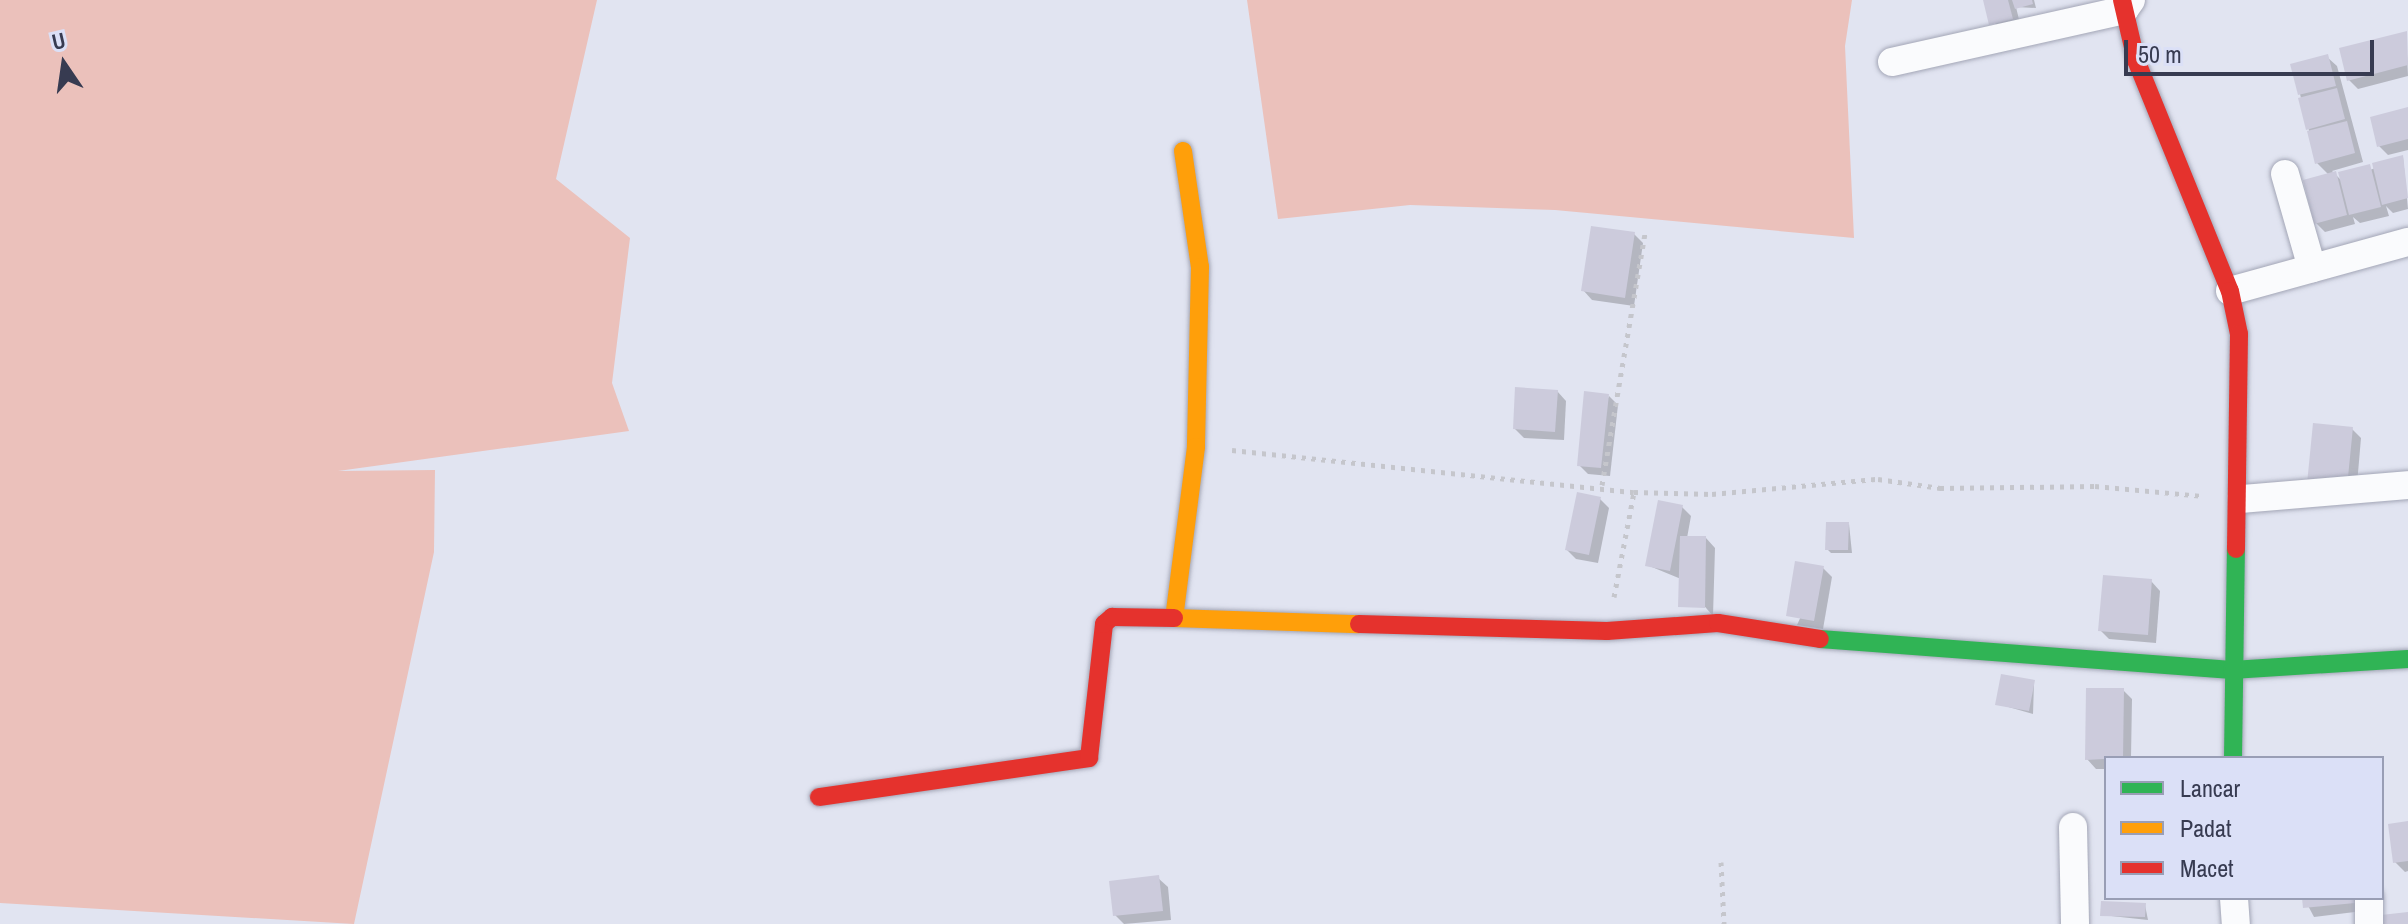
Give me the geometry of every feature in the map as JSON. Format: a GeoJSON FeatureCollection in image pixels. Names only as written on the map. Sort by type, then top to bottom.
{"type":"FeatureCollection","features":[{"type":"Feature","properties":{"kind":"street"},"geometry":{"type":"LineString","coordinates":[[1892,62],[2126,3],[2154,108],[2230,291],[2240,359],[2242,499],[2232,670],[2233,756]]}},
{"type":"Feature","properties":{"kind":"street"},"geometry":{"type":"LineString","coordinates":[[1174,618],[1196,447],[1200,267],[1183,151]]}},
{"type":"Feature","properties":{"kind":"street"},"geometry":{"type":"LineString","coordinates":[[2285,174],[2312,268]]}},
{"type":"Feature","properties":{"kind":"street"},"geometry":{"type":"LineString","coordinates":[[2230,291],[2408,242]]}},
{"type":"Feature","properties":{"kind":"street"},"geometry":{"type":"LineString","coordinates":[[2242,499],[2408,485]]}},
{"type":"Feature","properties":{"kind":"street"},"geometry":{"type":"LineString","coordinates":[[819,797],[1089,758],[1104,624],[1112,617],[1607,631],[1718,623],[1881,649],[2232,670],[2408,659]]}},
{"type":"Feature","properties":{"kind":"street"},"geometry":{"type":"LineString","coordinates":[[2073,827],[2075,924]]}},
{"type":"Feature","properties":{"kind":"street"},"geometry":{"type":"LineString","coordinates":[[2234,900],[2236,924]]}},
{"type":"Feature","properties":{"kind":"street"},"geometry":{"type":"LineString","coordinates":[[2369,900],[2369,924]]}},
{"type":"Feature","properties":{"kind":"path"},"geometry":{"type":"LineString","coordinates":[[1602,485],[1645,233]]}},
{"type":"Feature","properties":{"kind":"path"},"geometry":{"type":"LineString","coordinates":[[1196,447],[1602,485],[1634,492],[1712,494],[1878,479],[2242,499]]}},
{"type":"Feature","properties":{"kind":"path"},"geometry":{"type":"LineString","coordinates":[[1607,631],[1634,492]]}},
{"type":"Feature","properties":{"kind":"path"},"geometry":{"type":"LineString","coordinates":[[1721,862],[1724,924]]}},
{"type":"Feature","properties":{"kind":"shaded area"},"geometry":{"type":"Polygon","coordinates":[[[0,0],[597,0],[556,179],[630,238],[612,383],[629,431],[338,471],[435,470],[434,552],[354,924],[0,903],[0,0]]]}},
{"type":"Feature","properties":{"kind":"shaded area"},"geometry":{"type":"Polygon","coordinates":[[[1247,0],[1852,0],[1845,46],[1854,238],[1555,210],[1410,205],[1278,219],[1247,0]]]}},
{"type":"Feature","properties":{"kind":"building"},"geometry":{"type":"Polygon","coordinates":[[[1983,0],[2008,0],[2013,19],[1989,25],[1983,0]]]}},
{"type":"Feature","properties":{"kind":"building"},"geometry":{"type":"Polygon","coordinates":[[[2012,0],[2032,0],[2033,4],[2015,9],[2012,0]]]}},
{"type":"Feature","properties":{"kind":"building"},"geometry":{"type":"Polygon","coordinates":[[[2407,31],[2408,65],[2347,81],[2339,48],[2407,31]]]}},
{"type":"Feature","properties":{"kind":"building"},"geometry":{"type":"Polygon","coordinates":[[[2328,54],[2336,86],[2298,95],[2290,64],[2328,54]]]}},
{"type":"Feature","properties":{"kind":"building"},"geometry":{"type":"Polygon","coordinates":[[[2337,88],[2345,119],[2306,130],[2298,98],[2337,88]]]}},
{"type":"Feature","properties":{"kind":"building"},"geometry":{"type":"Polygon","coordinates":[[[2408,107],[2408,139],[2377,147],[2370,117],[2408,107]]]}},
{"type":"Feature","properties":{"kind":"building"},"geometry":{"type":"Polygon","coordinates":[[[2347,121],[2355,153],[2315,164],[2307,131],[2347,121]]]}},
{"type":"Feature","properties":{"kind":"building"},"geometry":{"type":"Polygon","coordinates":[[[2403,155],[2408,198],[2382,205],[2372,163],[2403,155]]]}},
{"type":"Feature","properties":{"kind":"building"},"geometry":{"type":"Polygon","coordinates":[[[2370,164],[2381,207],[2349,215],[2338,172],[2370,164]]]}},
{"type":"Feature","properties":{"kind":"building"},"geometry":{"type":"Polygon","coordinates":[[[2336,171],[2347,215],[2314,224],[2303,180],[2336,171]]]}},
{"type":"Feature","properties":{"kind":"building"},"geometry":{"type":"Polygon","coordinates":[[[1591,226],[1635,232],[1625,298],[1581,291],[1591,226]]]}},
{"type":"Feature","properties":{"kind":"building"},"geometry":{"type":"Polygon","coordinates":[[[1515,387],[1558,390],[1555,432],[1513,429],[1515,387]]]}},
{"type":"Feature","properties":{"kind":"building"},"geometry":{"type":"Polygon","coordinates":[[[1584,391],[1609,394],[1601,468],[1577,466],[1584,391]]]}},
{"type":"Feature","properties":{"kind":"building"},"geometry":{"type":"Polygon","coordinates":[[[2313,423],[2353,427],[2347,487],[2307,484],[2313,423]]]}},
{"type":"Feature","properties":{"kind":"building"},"geometry":{"type":"Polygon","coordinates":[[[1577,492],[1601,497],[1589,555],[1565,550],[1577,492]]]}},
{"type":"Feature","properties":{"kind":"building"},"geometry":{"type":"Polygon","coordinates":[[[1658,500],[1683,505],[1670,571],[1645,566],[1658,500]]]}},
{"type":"Feature","properties":{"kind":"building"},"geometry":{"type":"Polygon","coordinates":[[[1826,522],[1849,522],[1848,550],[1825,550],[1826,522]]]}},
{"type":"Feature","properties":{"kind":"building"},"geometry":{"type":"Polygon","coordinates":[[[1680,536],[1706,536],[1705,608],[1678,607],[1680,536]]]}},
{"type":"Feature","properties":{"kind":"building"},"geometry":{"type":"Polygon","coordinates":[[[1795,561],[1824,566],[1814,621],[1786,616],[1795,561]]]}},
{"type":"Feature","properties":{"kind":"building"},"geometry":{"type":"Polygon","coordinates":[[[2103,575],[2152,579],[2148,635],[2098,631],[2103,575]]]}},
{"type":"Feature","properties":{"kind":"building"},"geometry":{"type":"Polygon","coordinates":[[[2001,674],[2035,680],[2029,711],[1995,705],[2001,674]]]}},
{"type":"Feature","properties":{"kind":"building"},"geometry":{"type":"Polygon","coordinates":[[[2086,688],[2124,688],[2123,756],[2085,760],[2086,688]]]}},
{"type":"Feature","properties":{"kind":"building"},"geometry":{"type":"Polygon","coordinates":[[[2408,821],[2408,861],[2393,863],[2388,824],[2408,821]]]}},
{"type":"Feature","properties":{"kind":"building"},"geometry":{"type":"Polygon","coordinates":[[[1159,875],[1163,911],[1113,916],[1109,881],[1159,875]]]}},
{"type":"Feature","properties":{"kind":"building"},"geometry":{"type":"Polygon","coordinates":[[[2302,900],[2354,900],[2355,903],[2303,908],[2302,900]]]}},
{"type":"Feature","properties":{"kind":"building"},"geometry":{"type":"Polygon","coordinates":[[[2101,901],[2146,903],[2145,917],[2100,916],[2101,901]]]}},
{"type":"Feature","properties":{"kind":"building"},"geometry":{"type":"Polygon","coordinates":[[[2408,912],[2408,924],[2382,924],[2381,915],[2408,912]]]}},
{"type":"Feature","properties":{"kind":"traffic: fast"},"geometry":{"type":"LineString","coordinates":[[2233,756],[2236,549]]}},
{"type":"Feature","properties":{"kind":"traffic: fast"},"geometry":{"type":"LineString","coordinates":[[1820,639],[2232,670],[2408,659]]}},
{"type":"Feature","properties":{"kind":"traffic: slow"},"geometry":{"type":"LineString","coordinates":[[1183,151],[1200,267],[1196,447],[1174,618],[1359,624]]}},
{"type":"Feature","properties":{"kind":"traffic: jam"},"geometry":{"type":"LineString","coordinates":[[2122,0],[2136,60],[2230,291],[2239,334],[2236,549]]}},
{"type":"Feature","properties":{"kind":"traffic: jam"},"geometry":{"type":"LineString","coordinates":[[819,797],[1089,758],[1104,624],[1112,617],[1174,618]]}},
{"type":"Feature","properties":{"kind":"traffic: jam"},"geometry":{"type":"LineString","coordinates":[[1359,624],[1607,631],[1718,623],[1820,639]]}}]}
